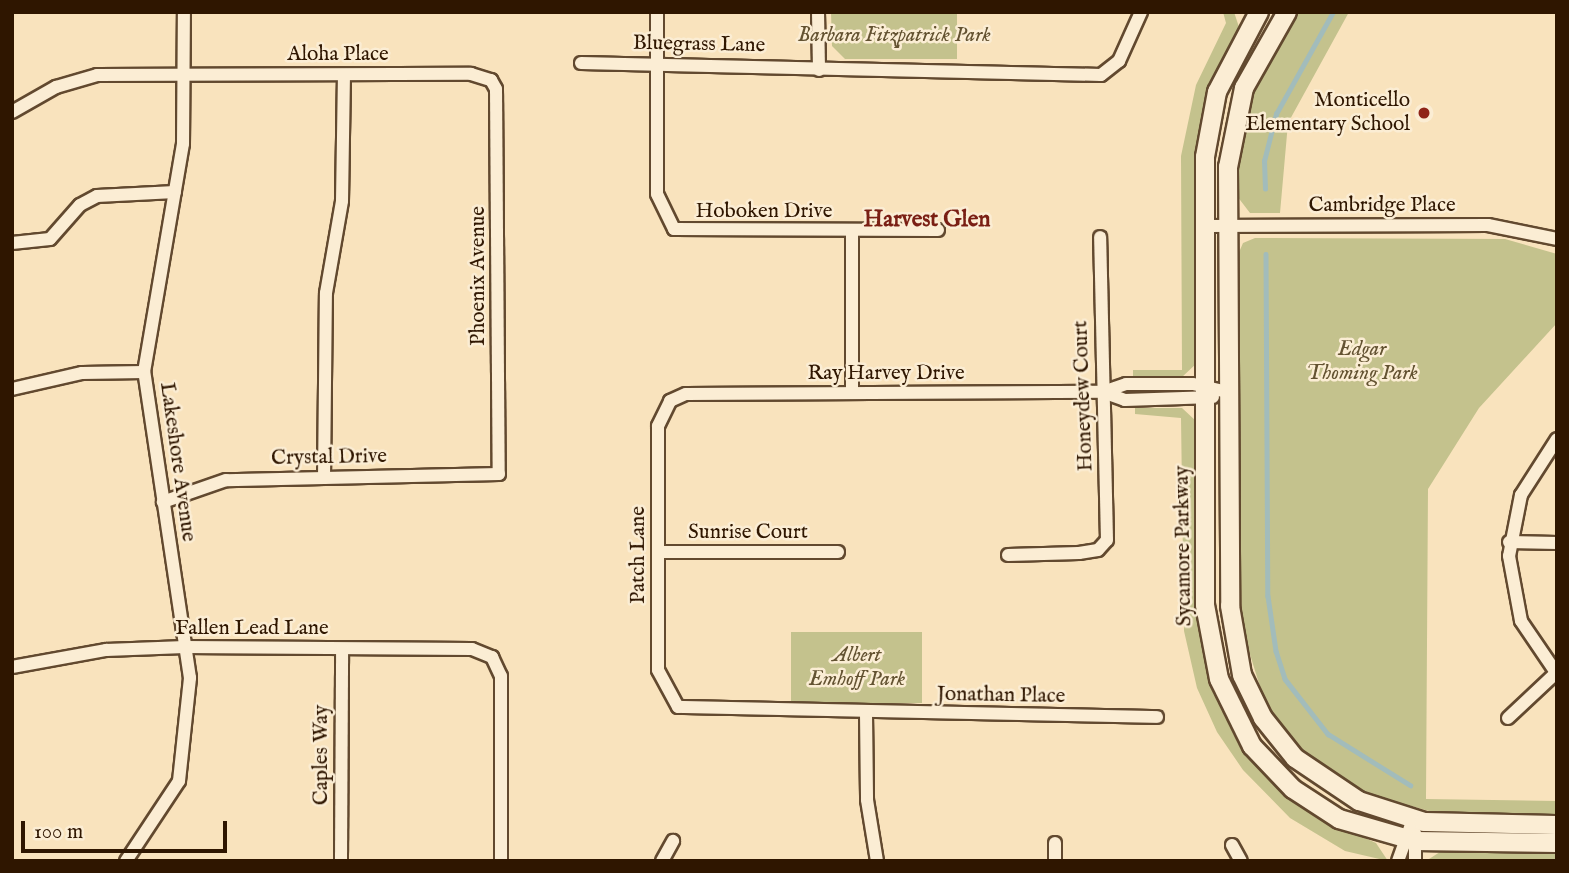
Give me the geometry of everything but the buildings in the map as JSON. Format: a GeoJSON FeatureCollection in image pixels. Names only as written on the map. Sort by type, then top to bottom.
{"type":"FeatureCollection","features":[{"type":"Feature","properties":{"kind":"main road","name":"Sycamore Parkway"},"geometry":{"type":"LineString","coordinates":[[1259,12],[1227,69],[1211,117],[1205,226],[1206,621],[1228,701],[1252,746],[1293,789],[1339,819],[1408,840],[1557,843]]}},
{"type":"Feature","properties":{"kind":"main road"},"geometry":{"type":"LineString","coordinates":[[1279,15],[1236,112],[1229,226],[1230,606],[1242,675],[1263,718],[1315,775],[1359,801],[1413,819],[1557,825]]}},
{"type":"Feature","properties":{"kind":"street","name":"Lakeshore Avenue"},"geometry":{"type":"LineString","coordinates":[[126,861],[179,780],[190,678],[144,372],[175,191],[185,74],[184,12]]}},
{"type":"Feature","properties":{"kind":"street"},"geometry":{"type":"LineString","coordinates":[[657,12],[657,64]]}},
{"type":"Feature","properties":{"kind":"street"},"geometry":{"type":"LineString","coordinates":[[818,12],[818,70]]}},
{"type":"Feature","properties":{"kind":"street","name":"Bluegrass Lane"},"geometry":{"type":"LineString","coordinates":[[581,63],[751,62],[818,70],[1109,72],[1141,12]]}},
{"type":"Feature","properties":{"kind":"street","name":"Hoboken Drive"},"geometry":{"type":"LineString","coordinates":[[657,64],[657,194],[674,229],[937,230]]}},
{"type":"Feature","properties":{"kind":"street","name":"Aloha Place"},"geometry":{"type":"LineString","coordinates":[[12,112],[56,87],[97,75],[471,74],[491,80]]}},
{"type":"Feature","properties":{"kind":"street"},"geometry":{"type":"LineString","coordinates":[[324,478],[326,293],[342,201],[344,75]]}},
{"type":"Feature","properties":{"kind":"street","name":"Phoenix Avenue"},"geometry":{"type":"LineString","coordinates":[[491,80],[498,109],[499,474]]}},
{"type":"Feature","properties":{"kind":"street"},"geometry":{"type":"LineString","coordinates":[[12,243],[50,239],[80,205],[97,196],[175,191]]}},
{"type":"Feature","properties":{"kind":"street","name":"Cambridge Place"},"geometry":{"type":"LineString","coordinates":[[1205,226],[1488,225],[1557,239]]}},
{"type":"Feature","properties":{"kind":"street"},"geometry":{"type":"LineString","coordinates":[[852,231],[852,393]]}},
{"type":"Feature","properties":{"kind":"street","name":"Honeydew Court"},"geometry":{"type":"LineString","coordinates":[[1007,555],[1099,549],[1109,522],[1100,237]]}},
{"type":"Feature","properties":{"kind":"street"},"geometry":{"type":"LineString","coordinates":[[12,389],[82,373],[144,372]]}},
{"type":"Feature","properties":{"kind":"street","name":"Ray Harvey Drive"},"geometry":{"type":"LineString","coordinates":[[670,401],[686,394],[1103,392],[1126,384],[1204,393],[1229,392]]}},
{"type":"Feature","properties":{"kind":"street","name":"Patch Lane"},"geometry":{"type":"LineString","coordinates":[[670,401],[658,426],[658,670],[678,707]]}},
{"type":"Feature","properties":{"kind":"street"},"geometry":{"type":"LineString","coordinates":[[1508,718],[1556,673],[1521,621],[1509,542],[1528,481],[1557,439]]}},
{"type":"Feature","properties":{"kind":"street","name":"Crystal Drive"},"geometry":{"type":"LineString","coordinates":[[163,502],[226,480],[499,474]]}},
{"type":"Feature","properties":{"kind":"street"},"geometry":{"type":"LineString","coordinates":[[1509,542],[1557,544]]}},
{"type":"Feature","properties":{"kind":"street","name":"Sunrise Court"},"geometry":{"type":"LineString","coordinates":[[658,552],[838,552]]}},
{"type":"Feature","properties":{"kind":"street","name":"Fallen Lead Lane"},"geometry":{"type":"LineString","coordinates":[[12,667],[106,650],[185,647],[472,649],[492,657],[501,676],[501,861]]}},
{"type":"Feature","properties":{"kind":"street","name":"Caples Way"},"geometry":{"type":"LineString","coordinates":[[341,861],[342,649]]}},
{"type":"Feature","properties":{"kind":"street","name":"Jonathan Place"},"geometry":{"type":"LineString","coordinates":[[678,707],[866,714],[1157,717]]}},
{"type":"Feature","properties":{"kind":"street"},"geometry":{"type":"LineString","coordinates":[[866,714],[867,800],[877,861]]}},
{"type":"Feature","properties":{"kind":"street"},"geometry":{"type":"LineString","coordinates":[[1398,861],[1408,840],[1413,819]]}},
{"type":"Feature","properties":{"kind":"street"},"geometry":{"type":"LineString","coordinates":[[1408,840],[1415,861]]}},
{"type":"Feature","properties":{"kind":"street"},"geometry":{"type":"LineString","coordinates":[[662,861],[673,841]]}},
{"type":"Feature","properties":{"kind":"street"},"geometry":{"type":"LineString","coordinates":[[1055,843],[1055,861]]}},
{"type":"Feature","properties":{"kind":"street"},"geometry":{"type":"LineString","coordinates":[[1233,845],[1241,861]]}},
{"type":"Feature","properties":{"kind":"green space","name":"Barbara Fitzpatrick Park"},"geometry":{"type":"Polygon","coordinates":[[[831,12],[957,12],[957,59],[845,59],[832,46],[831,12]]]}},
{"type":"Feature","properties":{"kind":"green space"},"geometry":{"type":"Polygon","coordinates":[[[1223,12],[1234,12],[1239,27],[1210,88],[1199,136],[1197,363],[1182,377],[1133,377],[1133,370],[1182,370],[1181,156],[1196,85],[1226,23],[1223,12]]]}},
{"type":"Feature","properties":{"kind":"green space"},"geometry":{"type":"Polygon","coordinates":[[[1297,12],[1349,12],[1288,123],[1280,213],[1250,213],[1237,196],[1238,143],[1260,72],[1297,12]]]}},
{"type":"Feature","properties":{"kind":"green space","name":"Edgar Thoming Park"},"geometry":{"type":"Polygon","coordinates":[[[1255,238],[1505,239],[1557,254],[1557,323],[1479,408],[1428,489],[1426,799],[1557,801],[1557,816],[1436,813],[1355,790],[1307,757],[1266,706],[1239,619],[1237,257],[1243,243],[1255,238]]]}},
{"type":"Feature","properties":{"kind":"green space"},"geometry":{"type":"Polygon","coordinates":[[[1135,408],[1182,408],[1196,421],[1198,617],[1214,688],[1240,742],[1277,785],[1330,822],[1376,843],[1388,861],[1345,851],[1290,818],[1243,770],[1217,732],[1197,688],[1184,631],[1181,418],[1135,414],[1135,408]]]}},
{"type":"Feature","properties":{"kind":"green space","name":"Albert Emhoff Park"},"geometry":{"type":"Polygon","coordinates":[[[791,632],[922,632],[922,703],[791,703],[791,632]]]}},
{"type":"Feature","properties":{"kind":"green space"},"geometry":{"type":"Polygon","coordinates":[[[1443,850],[1557,851],[1557,861],[1426,861],[1443,850]]]}},
{"type":"Feature","properties":{"kind":"waterway"},"geometry":{"type":"LineString","coordinates":[[1265,189],[1264,161],[1276,114],[1333,12]]}},
{"type":"Feature","properties":{"kind":"waterway"},"geometry":{"type":"LineString","coordinates":[[1266,254],[1268,596],[1276,651],[1285,679],[1328,734],[1410,785]]}},
{"type":"Feature","properties":{"kind":"place","name":"Monticello Elementary School"},"geometry":{"type":"Point","coordinates":[1424,113]}},
{"type":"Feature","properties":{"kind":"district","name":"Harvest Glen"},"geometry":{"type":"Point","coordinates":[927,220]}}]}
